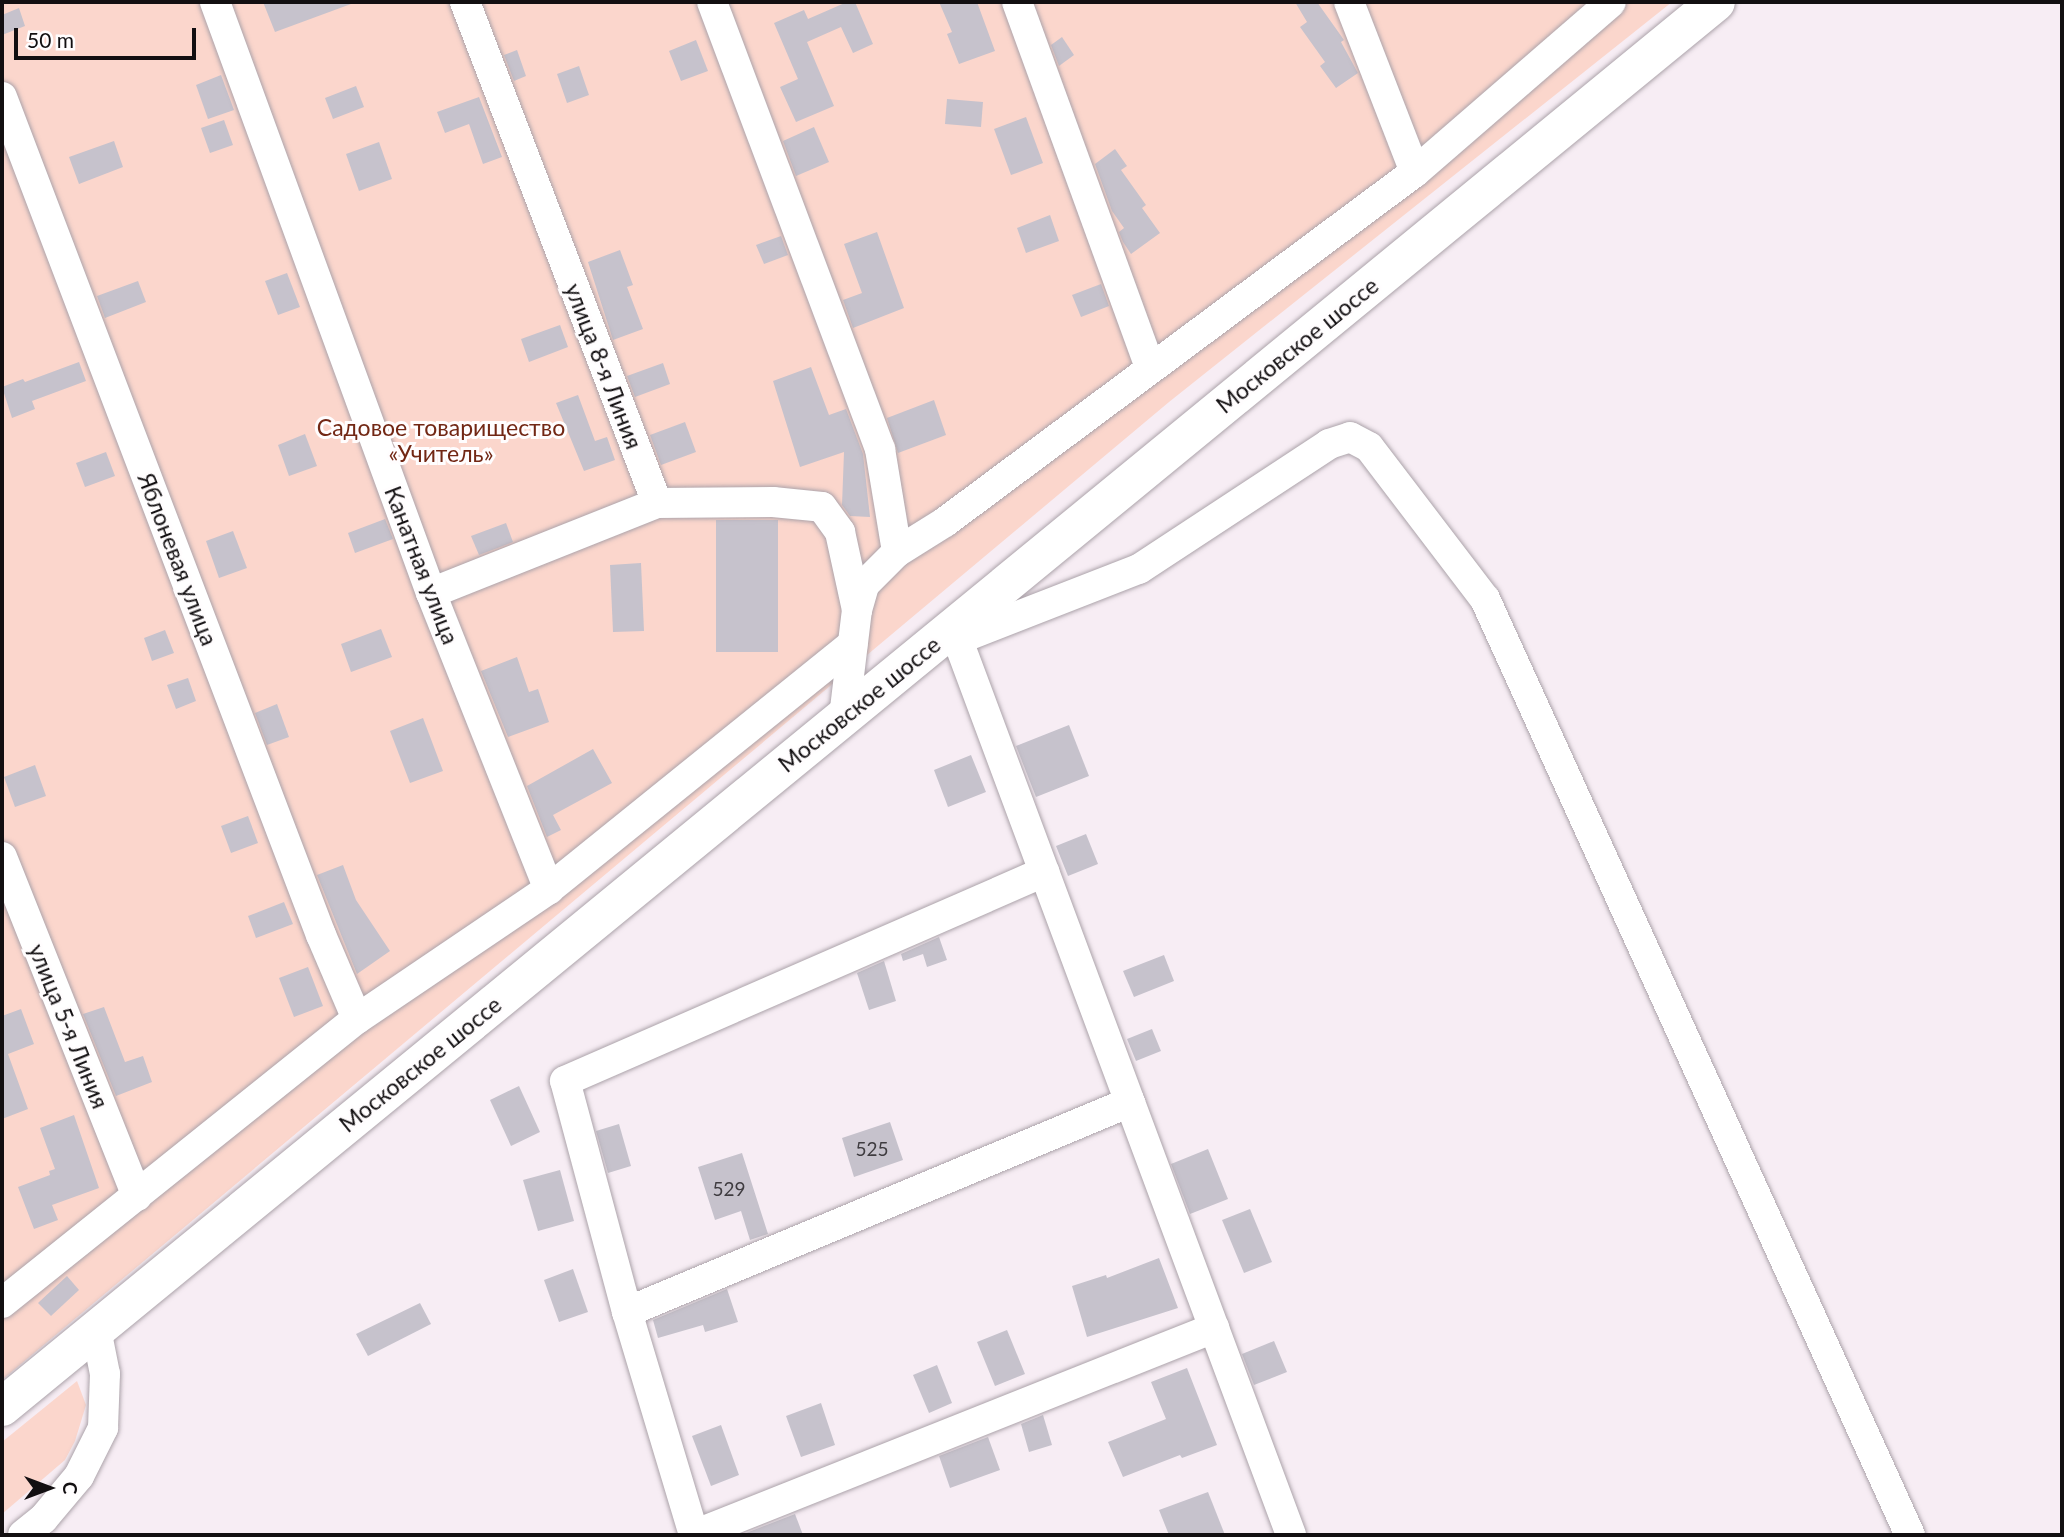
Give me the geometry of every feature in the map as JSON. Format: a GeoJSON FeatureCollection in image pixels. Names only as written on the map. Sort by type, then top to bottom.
{"type":"FeatureCollection","features":[{"type":"Feature","properties":{"kind":"highway","name":"Московское шоссе"},"geometry":{"type":"LineString","coordinates":[[2,1407],[844,717],[956,633],[1716,2]]}},
{"type":"Feature","properties":{"kind":"street","name":"Канатная улица"},"geometry":{"type":"LineString","coordinates":[[215,2],[431,593],[549,889]]}},
{"type":"Feature","properties":{"kind":"street","name":"улица 8-я Линия"},"geometry":{"type":"LineString","coordinates":[[465,2],[657,503]]}},
{"type":"Feature","properties":{"kind":"street"},"geometry":{"type":"LineString","coordinates":[[712,2],[880,449],[897,552]]}},
{"type":"Feature","properties":{"kind":"street"},"geometry":{"type":"LineString","coordinates":[[1017,2],[1150,367]]}},
{"type":"Feature","properties":{"kind":"street"},"geometry":{"type":"LineString","coordinates":[[1349,2],[1415,173]]}},
{"type":"Feature","properties":{"kind":"street"},"geometry":{"type":"LineString","coordinates":[[844,717],[857,610],[864,585],[897,552],[945,522],[1150,367],[1415,173],[1599,6]]}},
{"type":"Feature","properties":{"kind":"street","name":"Яблоневая улица"},"geometry":{"type":"LineString","coordinates":[[2,97],[321,935],[357,1019]]}},
{"type":"Feature","properties":{"kind":"street"},"geometry":{"type":"LineString","coordinates":[[1291,1535],[956,633],[1139,569],[1329,444],[1350,437],[1369,447],[1485,599],[1910,1535]]}},
{"type":"Feature","properties":{"kind":"street"},"geometry":{"type":"LineString","coordinates":[[431,593],[657,503],[773,502],[822,507],[840,532],[857,610]]}},
{"type":"Feature","properties":{"kind":"street"},"geometry":{"type":"LineString","coordinates":[[2,1303],[357,1019],[549,889],[853,644]]}},
{"type":"Feature","properties":{"kind":"street","name":"улица 5-я Линия"},"geometry":{"type":"LineString","coordinates":[[2,857],[137,1196]]}},
{"type":"Feature","properties":{"kind":"street"},"geometry":{"type":"LineString","coordinates":[[1044,872],[565,1081],[627,1312],[694,1535],[1214,1328]]}},
{"type":"Feature","properties":{"kind":"street"},"geometry":{"type":"LineString","coordinates":[[627,1312],[1130,1102]]}},
{"type":"Feature","properties":{"kind":"street"},"geometry":{"type":"LineString","coordinates":[[23,1535],[43,1519],[79,1476],[103,1428],[105,1374],[96,1329]]}},
{"type":"Feature","properties":{"kind":"green space","name":"Садовое товарищество «Учитель»"},"geometry":{"type":"Polygon","coordinates":[[[2,2],[1672,2],[1169,402],[2,1380],[2,2]]]}},
{"type":"Feature","properties":{"kind":"green space"},"geometry":{"type":"Polygon","coordinates":[[[77,1381],[86,1405],[75,1441],[65,1460],[2,1514],[2,1442],[77,1381]]]}},
{"type":"Feature","properties":{"kind":"building"},"geometry":{"type":"Polygon","coordinates":[[[263,2],[350,2],[351,4],[275,32],[263,2]]]}},
{"type":"Feature","properties":{"kind":"building"},"geometry":{"type":"Polygon","coordinates":[[[847,2],[855,2],[873,44],[853,53],[841,27],[807,42],[834,106],[796,122],[780,87],[798,79],[774,23],[804,10],[808,19],[847,2]]]}},
{"type":"Feature","properties":{"kind":"building"},"geometry":{"type":"Polygon","coordinates":[[[939,2],[977,2],[995,51],[959,64],[947,34],[952,32],[939,2]]]}},
{"type":"Feature","properties":{"kind":"building"},"geometry":{"type":"Polygon","coordinates":[[[1295,2],[1317,2],[1344,40],[1341,42],[1358,73],[1336,88],[1320,66],[1325,62],[1300,27],[1307,22],[1295,2]]]}},
{"type":"Feature","properties":{"kind":"building"},"geometry":{"type":"Polygon","coordinates":[[[19,8],[25,26],[2,35],[2,15],[19,8]]]}},
{"type":"Feature","properties":{"kind":"building"},"geometry":{"type":"Polygon","coordinates":[[[1062,37],[1074,55],[1059,66],[1051,45],[1062,37]]]}},
{"type":"Feature","properties":{"kind":"building"},"geometry":{"type":"Polygon","coordinates":[[[696,40],[708,71],[681,81],[669,51],[696,40]]]}},
{"type":"Feature","properties":{"kind":"building"},"geometry":{"type":"Polygon","coordinates":[[[517,50],[526,76],[514,81],[504,55],[517,50]]]}},
{"type":"Feature","properties":{"kind":"building"},"geometry":{"type":"Polygon","coordinates":[[[579,66],[589,95],[567,103],[557,74],[579,66]]]}},
{"type":"Feature","properties":{"kind":"building"},"geometry":{"type":"Polygon","coordinates":[[[221,75],[234,110],[208,119],[196,85],[221,75]]]}},
{"type":"Feature","properties":{"kind":"building"},"geometry":{"type":"Polygon","coordinates":[[[356,86],[364,107],[333,119],[325,98],[356,86]]]}},
{"type":"Feature","properties":{"kind":"building"},"geometry":{"type":"Polygon","coordinates":[[[479,97],[502,157],[483,164],[469,124],[445,133],[437,112],[479,97]]]}},
{"type":"Feature","properties":{"kind":"building"},"geometry":{"type":"Polygon","coordinates":[[[947,99],[983,102],[981,127],[945,124],[947,99]]]}},
{"type":"Feature","properties":{"kind":"building"},"geometry":{"type":"Polygon","coordinates":[[[1026,117],[1043,163],[1011,175],[994,129],[1026,117]]]}},
{"type":"Feature","properties":{"kind":"building"},"geometry":{"type":"Polygon","coordinates":[[[224,120],[233,145],[210,153],[201,128],[224,120]]]}},
{"type":"Feature","properties":{"kind":"building"},"geometry":{"type":"Polygon","coordinates":[[[814,127],[829,162],[796,176],[783,141],[814,127]]]}},
{"type":"Feature","properties":{"kind":"building"},"geometry":{"type":"Polygon","coordinates":[[[114,141],[123,167],[79,184],[69,157],[114,141]]]}},
{"type":"Feature","properties":{"kind":"building"},"geometry":{"type":"Polygon","coordinates":[[[379,142],[392,179],[359,191],[346,154],[379,142]]]}},
{"type":"Feature","properties":{"kind":"building"},"geometry":{"type":"Polygon","coordinates":[[[1115,149],[1127,166],[1121,170],[1146,205],[1142,208],[1160,233],[1131,254],[1119,232],[1124,228],[1112,211],[1095,164],[1115,149]]]}},
{"type":"Feature","properties":{"kind":"building"},"geometry":{"type":"Polygon","coordinates":[[[1050,215],[1059,241],[1026,253],[1017,228],[1050,215]]]}},
{"type":"Feature","properties":{"kind":"building"},"geometry":{"type":"Polygon","coordinates":[[[877,232],[904,308],[853,328],[843,300],[862,293],[844,244],[877,232]]]}},
{"type":"Feature","properties":{"kind":"building"},"geometry":{"type":"Polygon","coordinates":[[[781,236],[788,255],[764,264],[756,245],[781,236]]]}},
{"type":"Feature","properties":{"kind":"building"},"geometry":{"type":"Polygon","coordinates":[[[620,250],[633,285],[627,287],[643,329],[613,340],[588,262],[620,250]]]}},
{"type":"Feature","properties":{"kind":"building"},"geometry":{"type":"Polygon","coordinates":[[[287,273],[300,307],[278,315],[265,281],[287,273]]]}},
{"type":"Feature","properties":{"kind":"building"},"geometry":{"type":"Polygon","coordinates":[[[138,281],[146,302],[105,318],[97,296],[138,281]]]}},
{"type":"Feature","properties":{"kind":"building"},"geometry":{"type":"Polygon","coordinates":[[[1101,284],[1109,306],[1081,317],[1072,295],[1101,284]]]}},
{"type":"Feature","properties":{"kind":"building"},"geometry":{"type":"Polygon","coordinates":[[[560,325],[568,347],[529,362],[521,339],[560,325]]]}},
{"type":"Feature","properties":{"kind":"building"},"geometry":{"type":"Polygon","coordinates":[[[79,362],[86,381],[32,401],[35,409],[12,418],[2,387],[23,379],[25,382],[79,362]]]}},
{"type":"Feature","properties":{"kind":"building"},"geometry":{"type":"Polygon","coordinates":[[[663,363],[670,384],[635,397],[627,376],[663,363]]]}},
{"type":"Feature","properties":{"kind":"building"},"geometry":{"type":"Polygon","coordinates":[[[811,367],[829,415],[846,409],[863,454],[870,517],[850,516],[842,505],[844,452],[800,467],[773,381],[811,367]]]}},
{"type":"Feature","properties":{"kind":"building"},"geometry":{"type":"Polygon","coordinates":[[[578,395],[595,441],[607,437],[615,460],[584,471],[556,403],[578,395]]]}},
{"type":"Feature","properties":{"kind":"building"},"geometry":{"type":"Polygon","coordinates":[[[934,400],[946,435],[898,453],[887,418],[934,400]]]}},
{"type":"Feature","properties":{"kind":"building"},"geometry":{"type":"Polygon","coordinates":[[[685,422],[696,452],[661,465],[650,435],[685,422]]]}},
{"type":"Feature","properties":{"kind":"building"},"geometry":{"type":"Polygon","coordinates":[[[305,434],[317,466],[289,476],[278,445],[305,434]]]}},
{"type":"Feature","properties":{"kind":"building"},"geometry":{"type":"Polygon","coordinates":[[[106,452],[115,476],[85,487],[76,463],[106,452]]]}},
{"type":"Feature","properties":{"kind":"building"},"geometry":{"type":"Polygon","coordinates":[[[385,519],[393,539],[355,553],[348,533],[385,519]]]}},
{"type":"Feature","properties":{"kind":"building"},"geometry":{"type":"Polygon","coordinates":[[[716,520],[778,520],[778,652],[716,652],[716,520]]]}},
{"type":"Feature","properties":{"kind":"building"},"geometry":{"type":"Polygon","coordinates":[[[506,523],[513,542],[479,555],[471,536],[506,523]]]}},
{"type":"Feature","properties":{"kind":"building"},"geometry":{"type":"Polygon","coordinates":[[[233,531],[247,568],[219,578],[206,541],[233,531]]]}},
{"type":"Feature","properties":{"kind":"building"},"geometry":{"type":"Polygon","coordinates":[[[641,563],[644,631],[613,632],[610,565],[641,563]]]}},
{"type":"Feature","properties":{"kind":"building"},"geometry":{"type":"Polygon","coordinates":[[[381,629],[392,657],[351,672],[341,644],[381,629]]]}},
{"type":"Feature","properties":{"kind":"building"},"geometry":{"type":"Polygon","coordinates":[[[165,630],[174,653],[152,661],[144,638],[165,630]]]}},
{"type":"Feature","properties":{"kind":"building"},"geometry":{"type":"Polygon","coordinates":[[[517,657],[529,692],[538,689],[549,722],[508,737],[481,671],[517,657]]]}},
{"type":"Feature","properties":{"kind":"building"},"geometry":{"type":"Polygon","coordinates":[[[188,678],[196,701],[176,709],[167,685],[188,678]]]}},
{"type":"Feature","properties":{"kind":"building"},"geometry":{"type":"Polygon","coordinates":[[[277,704],[289,737],[267,745],[255,713],[277,704]]]}},
{"type":"Feature","properties":{"kind":"building"},"geometry":{"type":"Polygon","coordinates":[[[423,718],[443,771],[410,783],[390,731],[423,718]]]}},
{"type":"Feature","properties":{"kind":"building"},"geometry":{"type":"Polygon","coordinates":[[[1069,725],[1089,776],[1036,797],[1016,746],[1069,725]]]}},
{"type":"Feature","properties":{"kind":"building"},"geometry":{"type":"Polygon","coordinates":[[[593,749],[612,783],[553,815],[561,830],[547,837],[527,786],[593,749]]]}},
{"type":"Feature","properties":{"kind":"building"},"geometry":{"type":"Polygon","coordinates":[[[971,755],[986,792],[948,807],[934,770],[971,755]]]}},
{"type":"Feature","properties":{"kind":"building"},"geometry":{"type":"Polygon","coordinates":[[[35,765],[46,796],[15,807],[4,777],[35,765]]]}},
{"type":"Feature","properties":{"kind":"building"},"geometry":{"type":"Polygon","coordinates":[[[248,816],[258,843],[231,853],[221,826],[248,816]]]}},
{"type":"Feature","properties":{"kind":"building"},"geometry":{"type":"Polygon","coordinates":[[[1086,834],[1098,864],[1068,876],[1056,846],[1086,834]]]}},
{"type":"Feature","properties":{"kind":"building"},"geometry":{"type":"Polygon","coordinates":[[[343,865],[356,900],[390,951],[357,974],[317,875],[343,865]]]}},
{"type":"Feature","properties":{"kind":"building"},"geometry":{"type":"Polygon","coordinates":[[[284,902],[293,924],[256,938],[248,916],[284,902]]]}},
{"type":"Feature","properties":{"kind":"building"},"geometry":{"type":"Polygon","coordinates":[[[939,937],[947,960],[927,967],[923,954],[903,961],[901,954],[939,937]]]}},
{"type":"Feature","properties":{"kind":"building"},"geometry":{"type":"Polygon","coordinates":[[[1164,955],[1174,981],[1134,997],[1123,971],[1164,955]]]}},
{"type":"Feature","properties":{"kind":"building"},"geometry":{"type":"Polygon","coordinates":[[[884,961],[896,1001],[869,1010],[857,973],[884,961]]]}},
{"type":"Feature","properties":{"kind":"building"},"geometry":{"type":"Polygon","coordinates":[[[308,967],[323,1006],[294,1017],[279,978],[308,967]]]}},
{"type":"Feature","properties":{"kind":"building"},"geometry":{"type":"Polygon","coordinates":[[[104,1007],[125,1062],[143,1056],[152,1082],[116,1096],[83,1014],[104,1007]]]}},
{"type":"Feature","properties":{"kind":"building"},"geometry":{"type":"Polygon","coordinates":[[[21,1009],[34,1044],[8,1054],[28,1109],[2,1119],[2,1016],[21,1009]]]}},
{"type":"Feature","properties":{"kind":"building"},"geometry":{"type":"Polygon","coordinates":[[[1152,1029],[1161,1051],[1136,1061],[1127,1039],[1152,1029]]]}},
{"type":"Feature","properties":{"kind":"building"},"geometry":{"type":"Polygon","coordinates":[[[519,1086],[540,1132],[511,1146],[490,1100],[519,1086]]]}},
{"type":"Feature","properties":{"kind":"building"},"geometry":{"type":"Polygon","coordinates":[[[74,1115],[99,1188],[52,1205],[58,1220],[34,1229],[18,1187],[50,1175],[49,1171],[55,1169],[40,1128],[74,1115]]]}},
{"type":"Feature","properties":{"kind":"building"},"geometry":{"type":"Polygon","coordinates":[[[890,1122],[903,1160],[854,1177],[842,1138],[890,1122]]]}},
{"type":"Feature","properties":{"kind":"building"},"geometry":{"type":"Polygon","coordinates":[[[619,1124],[631,1166],[608,1173],[596,1131],[619,1124]]]}},
{"type":"Feature","properties":{"kind":"building"},"geometry":{"type":"Polygon","coordinates":[[[1208,1149],[1228,1199],[1190,1214],[1171,1164],[1208,1149]]]}},
{"type":"Feature","properties":{"kind":"building"},"geometry":{"type":"Polygon","coordinates":[[[742,1153],[768,1234],[750,1240],[741,1211],[715,1220],[698,1167],[742,1153]]]}},
{"type":"Feature","properties":{"kind":"building"},"geometry":{"type":"Polygon","coordinates":[[[560,1170],[574,1221],[538,1231],[523,1180],[560,1170]]]}},
{"type":"Feature","properties":{"kind":"building"},"geometry":{"type":"Polygon","coordinates":[[[1250,1209],[1272,1262],[1244,1273],[1222,1220],[1250,1209]]]}},
{"type":"Feature","properties":{"kind":"building"},"geometry":{"type":"Polygon","coordinates":[[[1159,1258],[1178,1308],[1087,1337],[1072,1286],[1106,1275],[1107,1278],[1159,1258]]]}},
{"type":"Feature","properties":{"kind":"building"},"geometry":{"type":"Polygon","coordinates":[[[573,1269],[588,1312],[559,1322],[544,1280],[573,1269]]]}},
{"type":"Feature","properties":{"kind":"building"},"geometry":{"type":"Polygon","coordinates":[[[67,1276],[79,1290],[51,1316],[38,1303],[67,1276]]]}},
{"type":"Feature","properties":{"kind":"building"},"geometry":{"type":"Polygon","coordinates":[[[727,1289],[738,1322],[705,1332],[703,1325],[658,1338],[653,1320],[727,1289]]]}},
{"type":"Feature","properties":{"kind":"building"},"geometry":{"type":"Polygon","coordinates":[[[420,1303],[431,1324],[368,1356],[356,1334],[420,1303]]]}},
{"type":"Feature","properties":{"kind":"building"},"geometry":{"type":"Polygon","coordinates":[[[1007,1330],[1025,1374],[995,1386],[977,1342],[1007,1330]]]}},
{"type":"Feature","properties":{"kind":"building"},"geometry":{"type":"Polygon","coordinates":[[[1274,1341],[1287,1372],[1254,1385],[1242,1354],[1274,1341]]]}},
{"type":"Feature","properties":{"kind":"building"},"geometry":{"type":"Polygon","coordinates":[[[937,1365],[952,1403],[929,1413],[913,1375],[937,1365]]]}},
{"type":"Feature","properties":{"kind":"building"},"geometry":{"type":"Polygon","coordinates":[[[1187,1368],[1217,1445],[1182,1458],[1180,1455],[1123,1477],[1108,1442],[1166,1419],[1151,1382],[1187,1368]]]}},
{"type":"Feature","properties":{"kind":"building"},"geometry":{"type":"Polygon","coordinates":[[[821,1403],[835,1445],[801,1457],[786,1416],[821,1403]]]}},
{"type":"Feature","properties":{"kind":"building"},"geometry":{"type":"Polygon","coordinates":[[[1043,1415],[1052,1445],[1029,1452],[1021,1424],[1043,1415]]]}},
{"type":"Feature","properties":{"kind":"building"},"geometry":{"type":"Polygon","coordinates":[[[721,1425],[739,1475],[711,1486],[692,1436],[721,1425]]]}},
{"type":"Feature","properties":{"kind":"building"},"geometry":{"type":"Polygon","coordinates":[[[988,1437],[1000,1470],[950,1488],[939,1456],[988,1437]]]}},
{"type":"Feature","properties":{"kind":"building"},"geometry":{"type":"Polygon","coordinates":[[[1208,1492],[1225,1535],[1169,1535],[1159,1510],[1208,1492]]]}},
{"type":"Feature","properties":{"kind":"building"},"geometry":{"type":"Polygon","coordinates":[[[795,1514],[803,1535],[741,1535],[795,1514]]]}}]}
